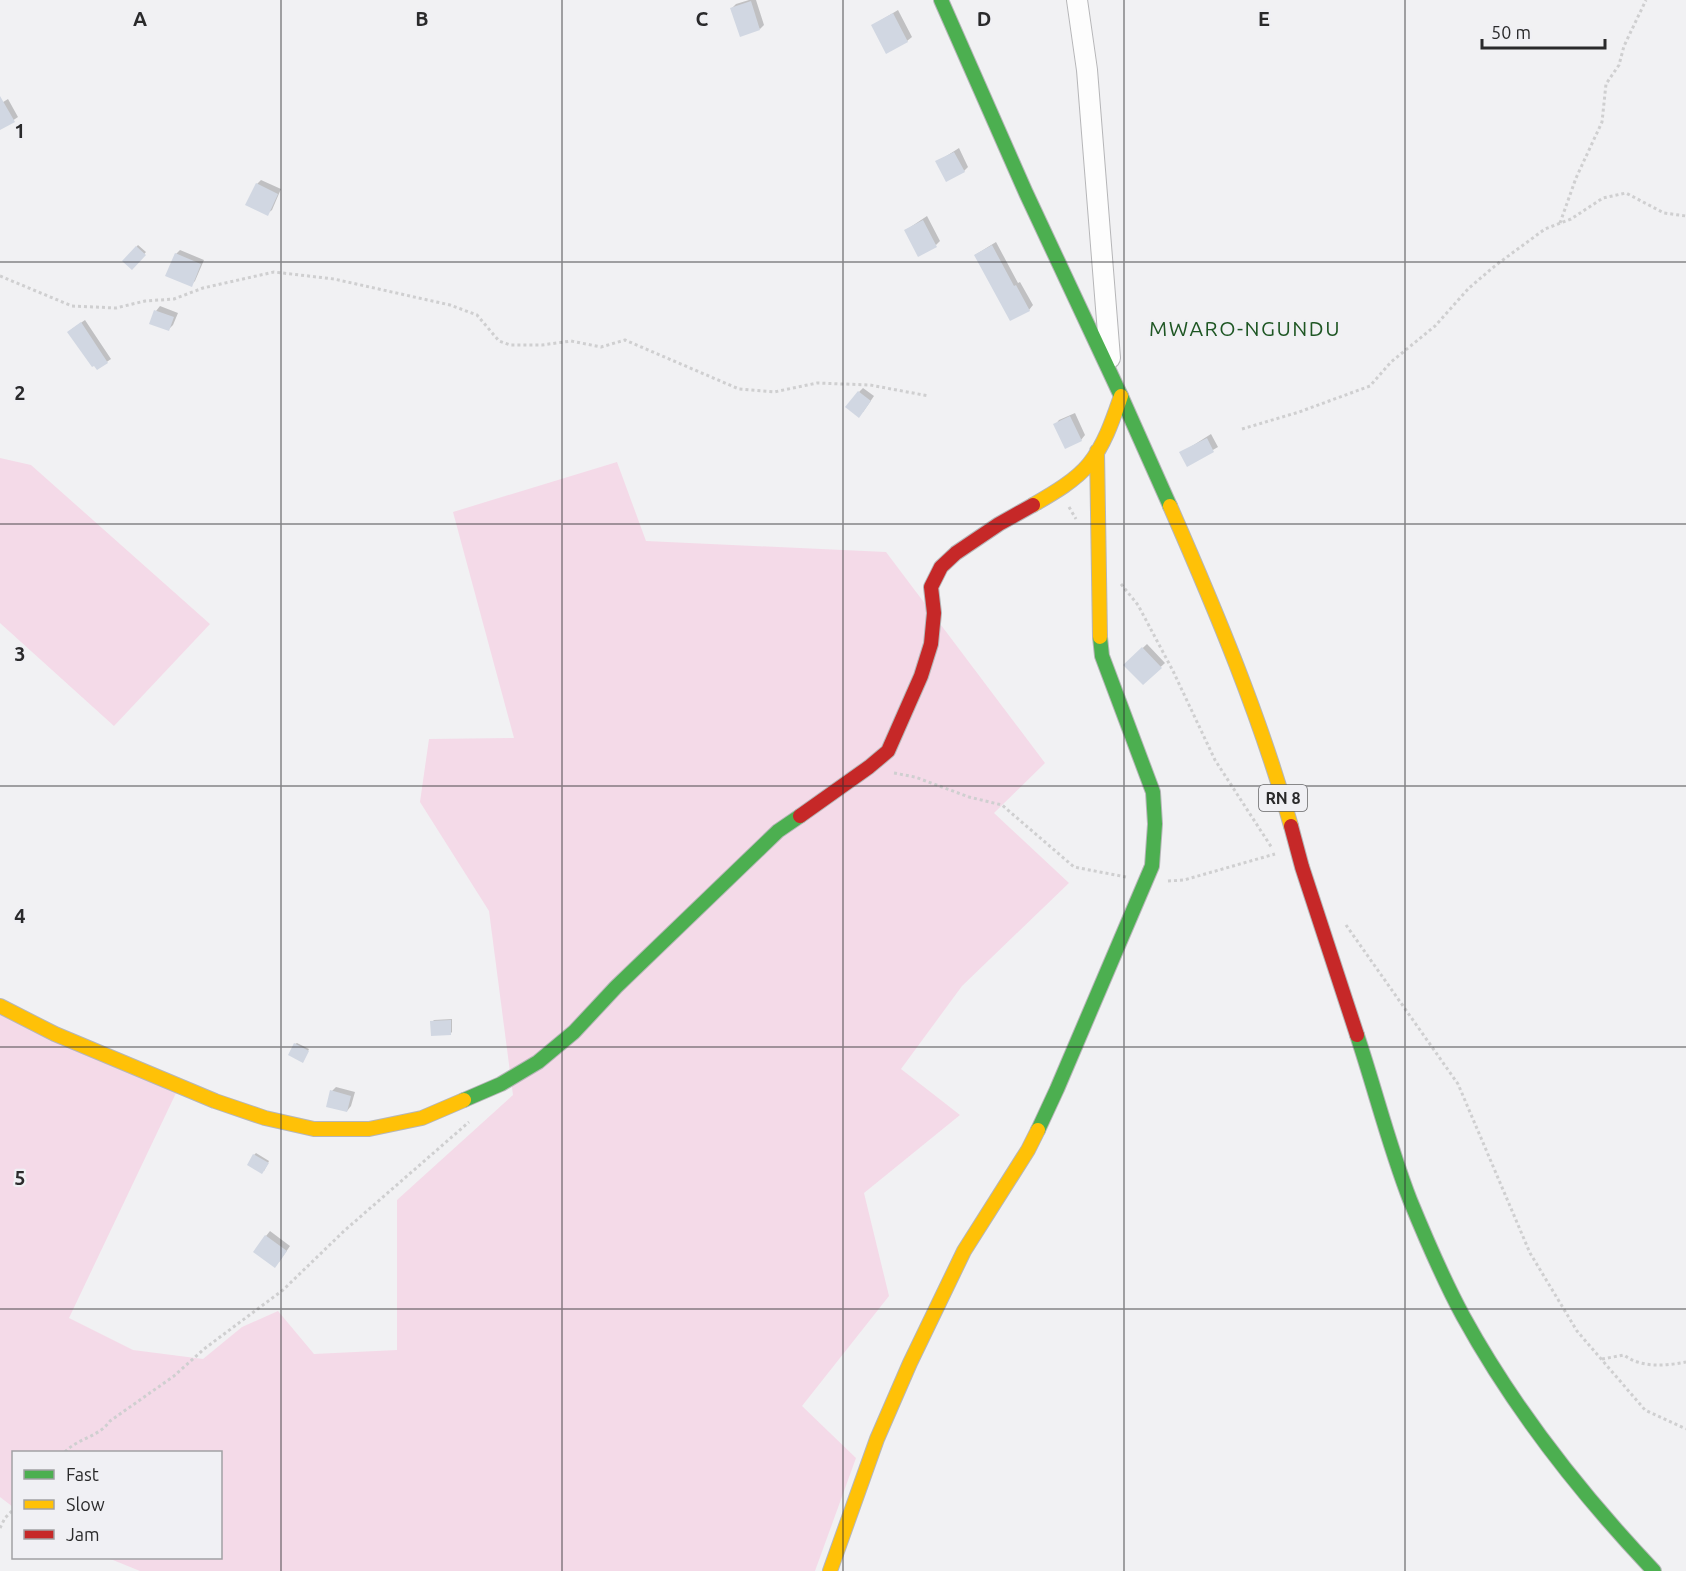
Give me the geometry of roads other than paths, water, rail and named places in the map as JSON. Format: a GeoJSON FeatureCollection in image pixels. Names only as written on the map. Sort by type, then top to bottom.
{"type":"FeatureCollection","features":[{"type":"Feature","properties":{"kind":"main road","name":"RN 8"},"geometry":{"type":"LineString","coordinates":[[941,0],[1026,194],[1121,396],[1214,606],[1248,693],[1278,780],[1302,867],[1365,1058],[1390,1143],[1410,1198],[1463,1316],[1537,1432],[1618,1533],[1654,1571]]}},
{"type":"Feature","properties":{"kind":"main road"},"geometry":{"type":"LineString","coordinates":[[0,1006],[55,1034],[214,1101],[265,1119],[314,1129],[369,1129],[423,1118],[501,1084],[538,1062],[574,1032],[616,987],[778,831],[888,751],[921,676],[932,634],[934,614],[931,587],[941,567],[956,553],[999,524],[1058,490],[1089,464],[1107,434],[1121,396]]}},
{"type":"Feature","properties":{"kind":"main road"},"geometry":{"type":"LineString","coordinates":[[830,1571],[877,1439],[910,1364],[964,1251],[1028,1150],[1058,1089],[1152,866],[1155,824],[1153,792],[1102,656],[1097,451]]}},
{"type":"Feature","properties":{"kind":"street"},"geometry":{"type":"LineString","coordinates":[[1077,0],[1091,118],[1111,375]]}},
{"type":"Feature","properties":{"kind":"district","name":"MWARO-NGUNDU"},"geometry":{"type":"Point","coordinates":[1245,329]}}]}
